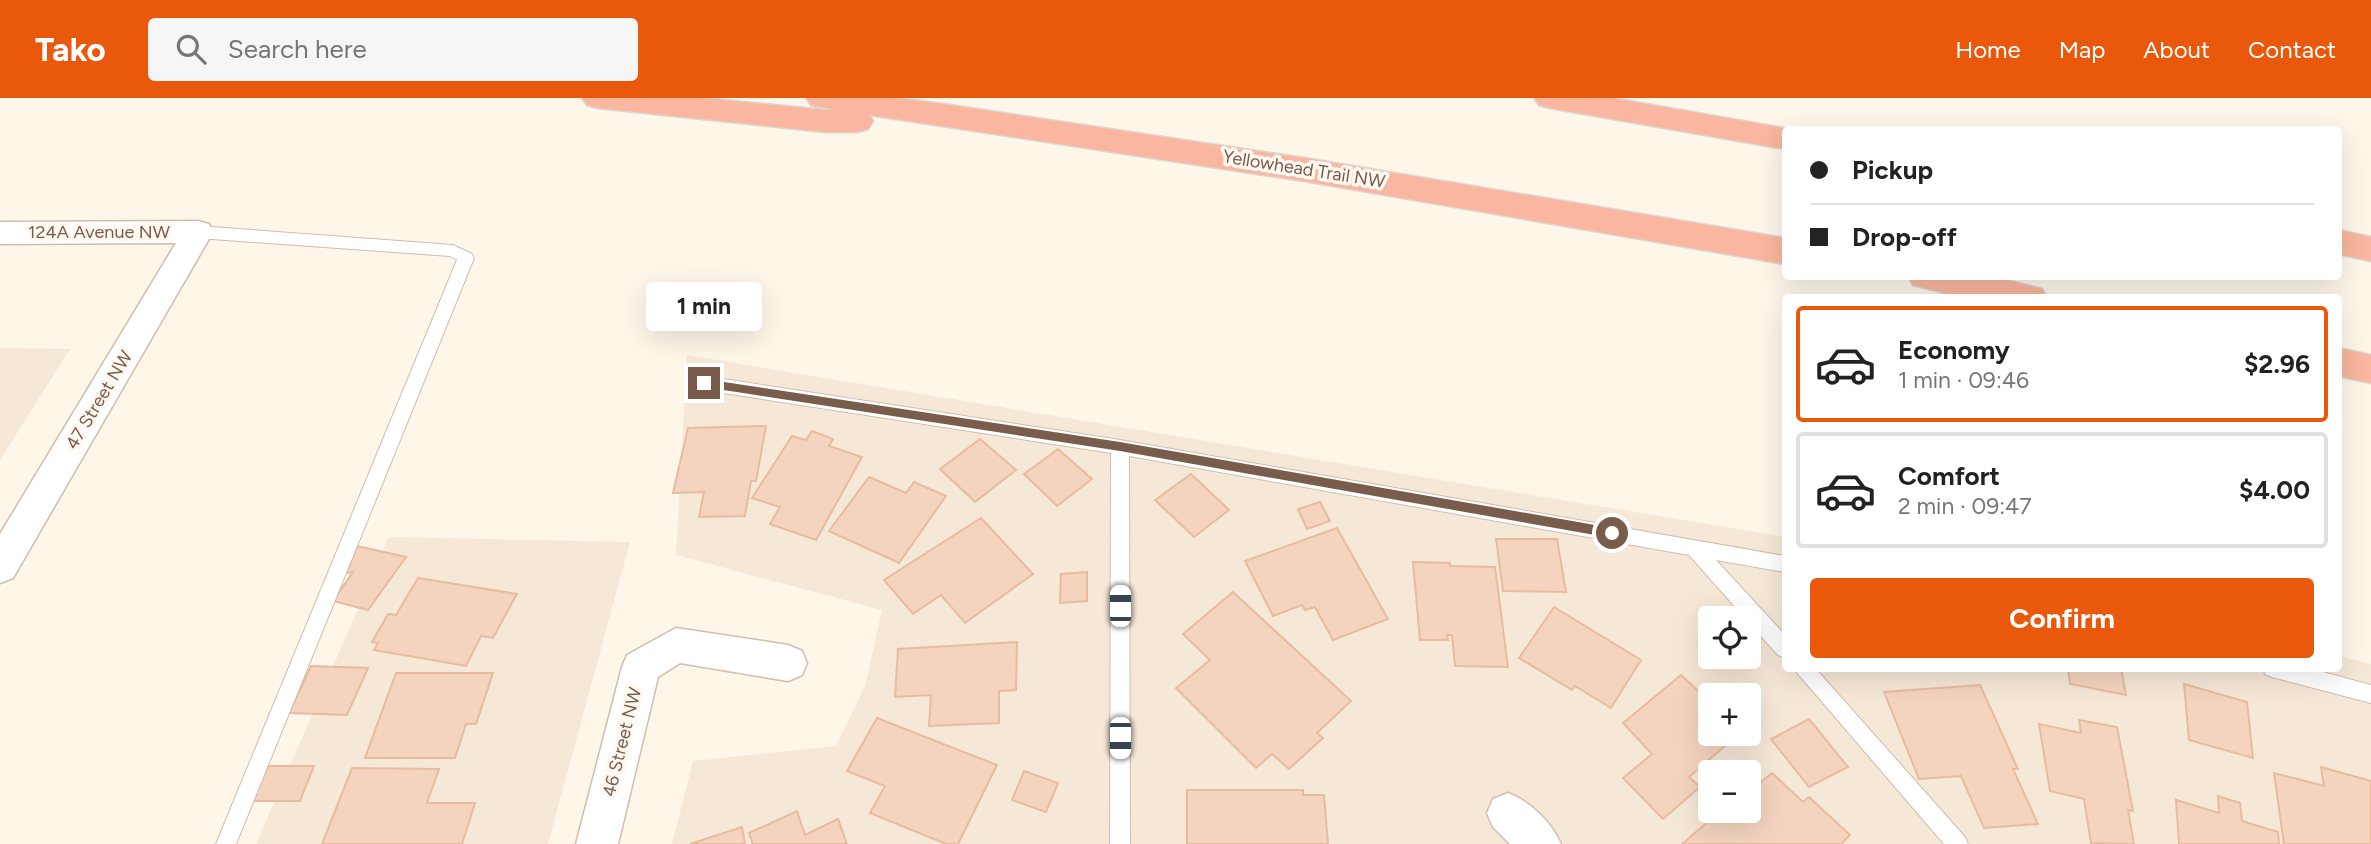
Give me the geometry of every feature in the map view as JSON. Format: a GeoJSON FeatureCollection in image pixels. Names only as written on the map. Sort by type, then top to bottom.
{"type":"FeatureCollection","features":[{"type":"Feature","properties":{"kind":"highway"},"geometry":{"type":"LineString","coordinates":[[598,98],[825,121],[1020,125]]}},
{"type":"Feature","properties":{"kind":"highway","name":"Yellowhead Trail NW"},"geometry":{"type":"LineString","coordinates":[[822,98],[1020,125],[1480,196],[1782,250]]}},
{"type":"Feature","properties":{"kind":"highway"},"geometry":{"type":"LineString","coordinates":[[1550,98],[1782,137]]}},
{"type":"Feature","properties":{"kind":"highway"},"geometry":{"type":"LineString","coordinates":[[2342,243],[2371,249]]}},
{"type":"Feature","properties":{"kind":"highway"},"geometry":{"type":"LineString","coordinates":[[1944,280],[2011,294]]}},
{"type":"Feature","properties":{"kind":"highway"},"geometry":{"type":"LineString","coordinates":[[2342,363],[2371,369]]}},
{"type":"Feature","properties":{"kind":"street","name":"124A Avenue NW"},"geometry":{"type":"LineString","coordinates":[[0,233],[198,232]]}},
{"type":"Feature","properties":{"kind":"street","name":"47 Street NW"},"geometry":{"type":"LineString","coordinates":[[0,567],[198,232]]}},
{"type":"Feature","properties":{"kind":"street","name":"46 Street NW"},"geometry":{"type":"LineString","coordinates":[[597,844],[641,667],[676,645],[788,663]]}},
{"type":"Feature","properties":{"kind":"street"},"geometry":{"type":"LineString","coordinates":[[1508,813],[1540,844]]}},
{"type":"Feature","properties":{"kind":"lane"},"geometry":{"type":"LineString","coordinates":[[198,232],[453,251],[466,258],[226,844]]}},
{"type":"Feature","properties":{"kind":"lane"},"geometry":{"type":"LineString","coordinates":[[704,383],[1120,447],[1782,563]]}},
{"type":"Feature","properties":{"kind":"lane"},"geometry":{"type":"LineString","coordinates":[[1119,844],[1120,447]]}},
{"type":"Feature","properties":{"kind":"lane"},"geometry":{"type":"LineString","coordinates":[[1694,548],[1782,646]]}},
{"type":"Feature","properties":{"kind":"lane"},"geometry":{"type":"LineString","coordinates":[[1806,672],[1958,844]]}},
{"type":"Feature","properties":{"kind":"lane"},"geometry":{"type":"LineString","coordinates":[[2287,672],[2371,694]]}},
{"type":"Feature","properties":{"kind":"shaded area"},"geometry":{"type":"Polygon","coordinates":[[[0,348],[70,349],[0,460],[0,348]]]}},
{"type":"Feature","properties":{"kind":"shaded area"},"geometry":{"type":"Polygon","coordinates":[[[687,355],[1782,537],[1782,672],[2342,672],[2342,657],[2371,664],[2371,844],[672,844],[693,761],[836,746],[865,686],[882,610],[676,555],[687,355]]]}},
{"type":"Feature","properties":{"kind":"shaded area"},"geometry":{"type":"Polygon","coordinates":[[[389,537],[630,542],[548,844],[256,844],[389,537]]]}},
{"type":"Feature","properties":{"kind":"building"},"geometry":{"type":"Polygon","coordinates":[[[766,426],[756,481],[751,481],[745,516],[699,517],[704,492],[673,493],[688,428],[766,426]]]}},
{"type":"Feature","properties":{"kind":"building"},"geometry":{"type":"Polygon","coordinates":[[[812,431],[833,439],[829,446],[862,457],[816,540],[770,524],[780,507],[752,498],[792,436],[806,440],[812,431]]]}},
{"type":"Feature","properties":{"kind":"building"},"geometry":{"type":"Polygon","coordinates":[[[980,439],[1016,470],[975,502],[940,469],[980,439]]]}},
{"type":"Feature","properties":{"kind":"building"},"geometry":{"type":"Polygon","coordinates":[[[1058,449],[1092,479],[1057,506],[1024,474],[1058,449]]]}},
{"type":"Feature","properties":{"kind":"building"},"geometry":{"type":"Polygon","coordinates":[[[1191,474],[1229,510],[1194,537],[1155,500],[1191,474]]]}},
{"type":"Feature","properties":{"kind":"building"},"geometry":{"type":"Polygon","coordinates":[[[869,477],[906,493],[914,482],[946,496],[899,563],[829,531],[869,477]]]}},
{"type":"Feature","properties":{"kind":"building"},"geometry":{"type":"Polygon","coordinates":[[[1320,502],[1330,521],[1307,529],[1298,509],[1320,502]]]}},
{"type":"Feature","properties":{"kind":"building"},"geometry":{"type":"Polygon","coordinates":[[[981,518],[1033,574],[965,623],[941,595],[913,614],[884,580],[981,518]]]}},
{"type":"Feature","properties":{"kind":"building"},"geometry":{"type":"Polygon","coordinates":[[[1337,528],[1388,619],[1333,640],[1315,607],[1305,610],[1302,605],[1273,616],[1245,561],[1337,528]]]}},
{"type":"Feature","properties":{"kind":"building"},"geometry":{"type":"Polygon","coordinates":[[[1496,539],[1557,539],[1566,592],[1503,591],[1496,539]]]}},
{"type":"Feature","properties":{"kind":"building"},"geometry":{"type":"Polygon","coordinates":[[[357,546],[406,557],[368,610],[333,601],[353,572],[347,573],[357,546]]]}},
{"type":"Feature","properties":{"kind":"building"},"geometry":{"type":"Polygon","coordinates":[[[1413,562],[1495,567],[1508,667],[1455,666],[1452,635],[1447,635],[1448,640],[1420,640],[1413,562]]]}},
{"type":"Feature","properties":{"kind":"building"},"geometry":{"type":"Polygon","coordinates":[[[1087,572],[1087,601],[1060,603],[1061,574],[1087,572]]]}},
{"type":"Feature","properties":{"kind":"building"},"geometry":{"type":"Polygon","coordinates":[[[418,578],[517,594],[493,638],[481,636],[466,666],[374,650],[378,643],[372,642],[388,614],[396,615],[418,578]]]}},
{"type":"Feature","properties":{"kind":"building"},"geometry":{"type":"Polygon","coordinates":[[[1233,592],[1351,701],[1317,733],[1323,738],[1289,769],[1272,754],[1256,768],[1176,688],[1210,660],[1183,634],[1233,592]]]}},
{"type":"Feature","properties":{"kind":"building"},"geometry":{"type":"Polygon","coordinates":[[[1554,607],[1641,660],[1611,708],[1575,686],[1572,690],[1519,658],[1554,607]]]}},
{"type":"Feature","properties":{"kind":"building"},"geometry":{"type":"Polygon","coordinates":[[[1017,642],[1016,690],[999,691],[999,723],[929,726],[931,695],[895,697],[898,649],[1017,642]]]}},
{"type":"Feature","properties":{"kind":"building"},"geometry":{"type":"Polygon","coordinates":[[[311,666],[368,668],[347,715],[289,713],[311,666]]]}},
{"type":"Feature","properties":{"kind":"building"},"geometry":{"type":"Polygon","coordinates":[[[2068,672],[2122,672],[2126,695],[2070,684],[2068,672]]]}},
{"type":"Feature","properties":{"kind":"building"},"geometry":{"type":"Polygon","coordinates":[[[396,673],[493,673],[476,724],[466,724],[455,758],[365,758],[396,673]]]}},
{"type":"Feature","properties":{"kind":"building"},"geometry":{"type":"Polygon","coordinates":[[[1681,675],[1698,691],[1698,746],[1725,746],[1709,760],[1698,760],[1698,769],[1689,777],[1698,785],[1698,789],[1663,819],[1623,778],[1652,754],[1623,723],[1681,675]]]}},
{"type":"Feature","properties":{"kind":"building"},"geometry":{"type":"Polygon","coordinates":[[[2184,684],[2247,702],[2253,758],[2189,740],[2184,684]]]}},
{"type":"Feature","properties":{"kind":"building"},"geometry":{"type":"Polygon","coordinates":[[[1980,685],[2018,769],[2013,769],[2038,824],[1984,828],[1961,776],[1919,779],[1884,692],[1980,685]]]}},
{"type":"Feature","properties":{"kind":"building"},"geometry":{"type":"Polygon","coordinates":[[[877,718],[997,765],[958,844],[946,844],[870,813],[885,786],[847,771],[877,718]]]}},
{"type":"Feature","properties":{"kind":"building"},"geometry":{"type":"Polygon","coordinates":[[[1809,719],[1848,767],[1809,787],[1771,739],[1809,719]]]}},
{"type":"Feature","properties":{"kind":"building"},"geometry":{"type":"Polygon","coordinates":[[[2079,720],[2117,727],[2133,811],[2128,810],[2134,844],[2091,843],[2084,799],[2050,791],[2039,724],[2081,733],[2079,720]]]}},
{"type":"Feature","properties":{"kind":"building"},"geometry":{"type":"Polygon","coordinates":[[[268,766],[314,766],[300,801],[253,801],[268,766]]]}},
{"type":"Feature","properties":{"kind":"building"},"geometry":{"type":"Polygon","coordinates":[[[2321,767],[2371,781],[2371,844],[2284,844],[2274,773],[2324,786],[2321,767]]]}},
{"type":"Feature","properties":{"kind":"building"},"geometry":{"type":"Polygon","coordinates":[[[352,768],[439,769],[427,803],[475,803],[462,844],[322,844],[352,768]]]}},
{"type":"Feature","properties":{"kind":"building"},"geometry":{"type":"Polygon","coordinates":[[[1024,771],[1058,783],[1046,812],[1012,800],[1024,771]]]}},
{"type":"Feature","properties":{"kind":"building"},"geometry":{"type":"Polygon","coordinates":[[[1772,773],[1803,802],[1809,797],[1850,835],[1841,844],[1682,844],[1706,823],[1761,823],[1761,782],[1772,773]]]}},
{"type":"Feature","properties":{"kind":"building"},"geometry":{"type":"Polygon","coordinates":[[[1187,790],[1303,790],[1303,795],[1324,795],[1328,844],[1187,844],[1187,790]]]}},
{"type":"Feature","properties":{"kind":"building"},"geometry":{"type":"Polygon","coordinates":[[[2218,796],[2240,803],[2242,821],[2278,832],[2279,844],[2179,844],[2176,800],[2219,813],[2218,796]]]}},
{"type":"Feature","properties":{"kind":"building"},"geometry":{"type":"Polygon","coordinates":[[[797,811],[805,835],[838,819],[847,844],[753,844],[749,833],[797,811]]]}},
{"type":"Feature","properties":{"kind":"building"},"geometry":{"type":"Polygon","coordinates":[[[742,827],[745,844],[690,844],[742,827]]]}},
{"type":"Feature","properties":{"kind":"route"},"geometry":{"type":"LineString","coordinates":[[704,383],[1120,447],[1612,533]]}}]}
